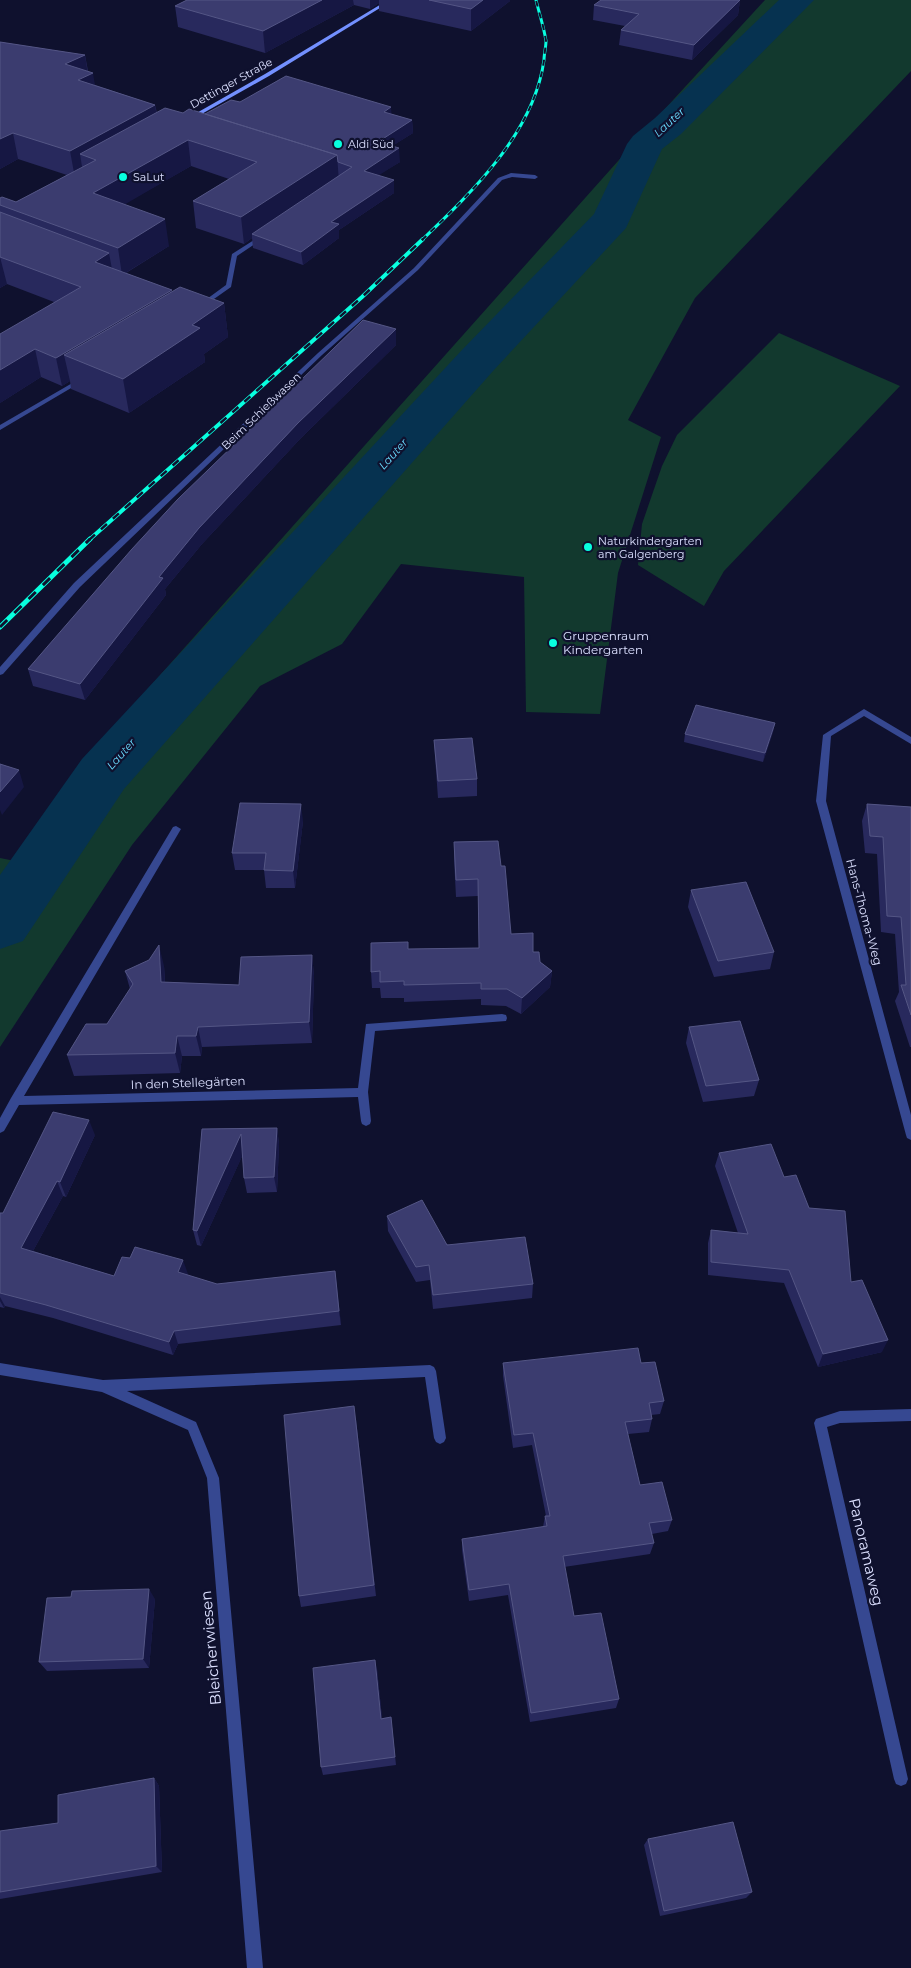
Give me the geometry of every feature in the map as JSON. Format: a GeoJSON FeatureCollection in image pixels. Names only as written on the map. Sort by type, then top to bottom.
{"type":"FeatureCollection","features":[{"type":"Feature","properties":{"kind":"street","name":"Dettinger Straße"},"geometry":{"type":"LineString","coordinates":[[180,123],[267,75],[391,0]]}},
{"type":"Feature","properties":{"kind":"street","name":"Beim Schießwasen"},"geometry":{"type":"LineString","coordinates":[[0,672],[77,585],[320,354],[416,269],[500,179],[511,175],[536,177]]}},
{"type":"Feature","properties":{"kind":"street"},"geometry":{"type":"LineString","coordinates":[[190,304],[199,308],[230,286],[234,255],[274,229]]}},
{"type":"Feature","properties":{"kind":"street"},"geometry":{"type":"LineString","coordinates":[[0,428],[84,378]]}},
{"type":"Feature","properties":{"kind":"street","name":"Hans-Thoma-Weg"},"geometry":{"type":"LineString","coordinates":[[911,740],[864,712],[827,735],[821,801],[911,1135]]}},
{"type":"Feature","properties":{"kind":"street"},"geometry":{"type":"LineString","coordinates":[[0,1128],[3,1115],[15,1101],[176,829]]}},
{"type":"Feature","properties":{"kind":"street"},"geometry":{"type":"LineString","coordinates":[[366,1121],[362,1092],[370,1027],[502,1018]]}},
{"type":"Feature","properties":{"kind":"street","name":"In den Stellegärten"},"geometry":{"type":"LineString","coordinates":[[15,1101],[362,1092]]}},
{"type":"Feature","properties":{"kind":"street","name":"Bleicherwiesen"},"geometry":{"type":"LineString","coordinates":[[0,1369],[103,1386],[430,1371],[440,1438]]}},
{"type":"Feature","properties":{"kind":"street","name":"Bleicherwiesen"},"geometry":{"type":"LineString","coordinates":[[103,1386],[192,1426],[212,1478],[255,1968]]}},
{"type":"Feature","properties":{"kind":"street","name":"Panoramaweg"},"geometry":{"type":"LineString","coordinates":[[901,1778],[820,1423],[840,1417],[911,1415]]}},
{"type":"Feature","properties":{"kind":"green space"},"geometry":{"type":"Polygon","coordinates":[[[765,0],[911,0],[911,71],[695,298],[628,420],[661,437],[618,573],[600,714],[526,712],[524,577],[401,564],[342,644],[260,686],[132,845],[0,1047],[0,858],[15,861],[80,765],[651,124],[765,0]]]}},
{"type":"Feature","properties":{"kind":"green space"},"geometry":{"type":"Polygon","coordinates":[[[779,333],[900,386],[724,571],[704,606],[638,565],[642,524],[662,466],[677,435],[779,333]]]}},
{"type":"Feature","properties":{"kind":"building"},"geometry":{"type":"Polygon","coordinates":[[[187,0],[322,0],[263,31],[175,6],[187,0]]]}},
{"type":"Feature","properties":{"kind":"building"},"geometry":{"type":"Polygon","coordinates":[[[429,0],[483,0],[471,9],[429,0]]]}},
{"type":"Feature","properties":{"kind":"building"},"geometry":{"type":"Polygon","coordinates":[[[601,0],[740,0],[694,45],[621,30],[639,14],[594,5],[601,0]]]}},
{"type":"Feature","properties":{"kind":"building"},"geometry":{"type":"Polygon","coordinates":[[[0,42],[85,55],[65,64],[93,73],[78,80],[155,105],[70,151],[13,133],[0,139],[0,42]]]}},
{"type":"Feature","properties":{"kind":"building"},"geometry":{"type":"Polygon","coordinates":[[[286,76],[391,107],[384,112],[412,120],[378,142],[399,148],[364,171],[394,180],[331,222],[339,224],[301,252],[252,234],[352,167],[338,162],[337,155],[205,114],[231,100],[240,102],[286,76]]]}},
{"type":"Feature","properties":{"kind":"building"},"geometry":{"type":"Polygon","coordinates":[[[165,108],[183,113],[189,109],[337,155],[241,217],[193,201],[257,162],[188,140],[93,193],[165,219],[118,248],[0,205],[0,198],[2,197],[16,202],[96,160],[80,154],[165,108]]]}},
{"type":"Feature","properties":{"kind":"building"},"geometry":{"type":"Polygon","coordinates":[[[0,212],[109,253],[95,262],[172,290],[56,358],[35,349],[0,370],[0,334],[81,287],[0,257],[0,212]]]}},
{"type":"Feature","properties":{"kind":"building"},"geometry":{"type":"Polygon","coordinates":[[[180,287],[224,303],[192,325],[200,328],[123,379],[64,355],[180,287]]]}},
{"type":"Feature","properties":{"kind":"building"},"geometry":{"type":"Polygon","coordinates":[[[363,320],[396,329],[298,423],[199,528],[159,577],[163,578],[80,684],[28,669],[178,499],[363,320]]]}},
{"type":"Feature","properties":{"kind":"building"},"geometry":{"type":"Polygon","coordinates":[[[696,705],[775,723],[765,753],[685,734],[696,705]]]}},
{"type":"Feature","properties":{"kind":"building"},"geometry":{"type":"Polygon","coordinates":[[[472,738],[477,779],[438,781],[434,740],[472,738]]]}},
{"type":"Feature","properties":{"kind":"building"},"geometry":{"type":"Polygon","coordinates":[[[0,764],[19,770],[0,792],[0,764]]]}},
{"type":"Feature","properties":{"kind":"building"},"geometry":{"type":"Polygon","coordinates":[[[240,803],[301,804],[293,871],[264,870],[266,853],[232,853],[240,803]]]}},
{"type":"Feature","properties":{"kind":"building"},"geometry":{"type":"Polygon","coordinates":[[[867,804],[911,807],[911,1015],[901,985],[906,985],[901,917],[887,916],[883,837],[870,836],[867,804]]]}},
{"type":"Feature","properties":{"kind":"building"},"geometry":{"type":"Polygon","coordinates":[[[498,841],[501,866],[505,866],[511,934],[533,933],[533,952],[539,952],[540,962],[552,971],[522,998],[507,989],[481,989],[481,983],[404,985],[404,981],[380,982],[380,971],[371,972],[371,943],[408,942],[408,949],[479,948],[478,879],[456,880],[454,842],[498,841]]]}},
{"type":"Feature","properties":{"kind":"building"},"geometry":{"type":"Polygon","coordinates":[[[746,882],[774,952],[718,961],[691,890],[746,882]]]}},
{"type":"Feature","properties":{"kind":"building"},"geometry":{"type":"Polygon","coordinates":[[[159,945],[161,982],[239,985],[241,957],[312,955],[309,1022],[198,1027],[196,1036],[177,1036],[175,1053],[67,1055],[86,1024],[107,1024],[133,984],[125,971],[149,960],[159,945]]]}},
{"type":"Feature","properties":{"kind":"building"},"geometry":{"type":"Polygon","coordinates":[[[740,1021],[759,1080],[706,1086],[689,1027],[740,1021]]]}},
{"type":"Feature","properties":{"kind":"building"},"geometry":{"type":"Polygon","coordinates":[[[53,1112],[89,1120],[60,1182],[57,1181],[21,1248],[114,1276],[122,1257],[130,1258],[135,1247],[183,1260],[178,1272],[217,1284],[335,1271],[339,1311],[174,1331],[169,1342],[0,1293],[0,1213],[3,1213],[53,1112]]]}},
{"type":"Feature","properties":{"kind":"building"},"geometry":{"type":"Polygon","coordinates":[[[277,1128],[274,1177],[244,1178],[241,1134],[197,1231],[193,1230],[202,1129],[277,1128]]]}},
{"type":"Feature","properties":{"kind":"building"},"geometry":{"type":"Polygon","coordinates":[[[771,1144],[784,1177],[796,1175],[809,1208],[845,1211],[851,1282],[862,1280],[888,1340],[823,1354],[789,1270],[711,1262],[711,1230],[748,1234],[719,1153],[771,1144]]]}},
{"type":"Feature","properties":{"kind":"building"},"geometry":{"type":"Polygon","coordinates":[[[422,1200],[447,1245],[525,1237],[533,1284],[433,1295],[429,1265],[416,1267],[387,1216],[422,1200]]]}},
{"type":"Feature","properties":{"kind":"building"},"geometry":{"type":"Polygon","coordinates":[[[638,1348],[641,1363],[655,1362],[664,1401],[649,1403],[652,1419],[625,1422],[640,1485],[662,1482],[672,1520],[649,1523],[654,1543],[563,1556],[574,1616],[601,1613],[619,1699],[531,1713],[509,1584],[469,1590],[462,1539],[547,1526],[545,1516],[550,1516],[533,1433],[514,1435],[503,1363],[638,1348]]]}},
{"type":"Feature","properties":{"kind":"building"},"geometry":{"type":"Polygon","coordinates":[[[354,1406],[374,1585],[299,1596],[284,1415],[354,1406]]]}},
{"type":"Feature","properties":{"kind":"building"},"geometry":{"type":"Polygon","coordinates":[[[149,1589],[143,1659],[39,1662],[47,1598],[71,1597],[72,1591],[149,1589]]]}},
{"type":"Feature","properties":{"kind":"building"},"geometry":{"type":"Polygon","coordinates":[[[375,1660],[381,1719],[391,1717],[395,1757],[321,1767],[313,1668],[375,1660]]]}},
{"type":"Feature","properties":{"kind":"building"},"geometry":{"type":"Polygon","coordinates":[[[154,1778],[156,1866],[0,1892],[0,1831],[58,1823],[58,1795],[154,1778]]]}},
{"type":"Feature","properties":{"kind":"building"},"geometry":{"type":"Polygon","coordinates":[[[733,1822],[752,1892],[664,1911],[648,1839],[733,1822]]]}},
{"type":"Feature","properties":{"kind":"waterway","name":"Lauter"},"geometry":{"type":"LineString","coordinates":[[0,924],[103,774],[477,361],[612,219],[646,144],[668,126],[798,0]]}},
{"type":"Feature","properties":{"kind":"railway"},"geometry":{"type":"LineString","coordinates":[[422,240],[480,181],[498,159],[528,112],[538,87],[546,43],[536,0]]}},
{"type":"Feature","properties":{"kind":"railway"},"geometry":{"type":"LineString","coordinates":[[89,540],[362,297],[423,239]]}},
{"type":"Feature","properties":{"kind":"railway"},"geometry":{"type":"LineString","coordinates":[[0,627],[90,539]]}},
{"type":"Feature","properties":{"kind":"place","name":"Aldi Süd"},"geometry":{"type":"Point","coordinates":[338,144]}},
{"type":"Feature","properties":{"kind":"place","name":"SaLut"},"geometry":{"type":"Point","coordinates":[123,177]}},
{"type":"Feature","properties":{"kind":"place","name":"Naturkindergarten am Galgenberg"},"geometry":{"type":"Point","coordinates":[588,547]}},
{"type":"Feature","properties":{"kind":"place","name":"Gruppenraum Kindergarten"},"geometry":{"type":"Point","coordinates":[553,643]}}]}
